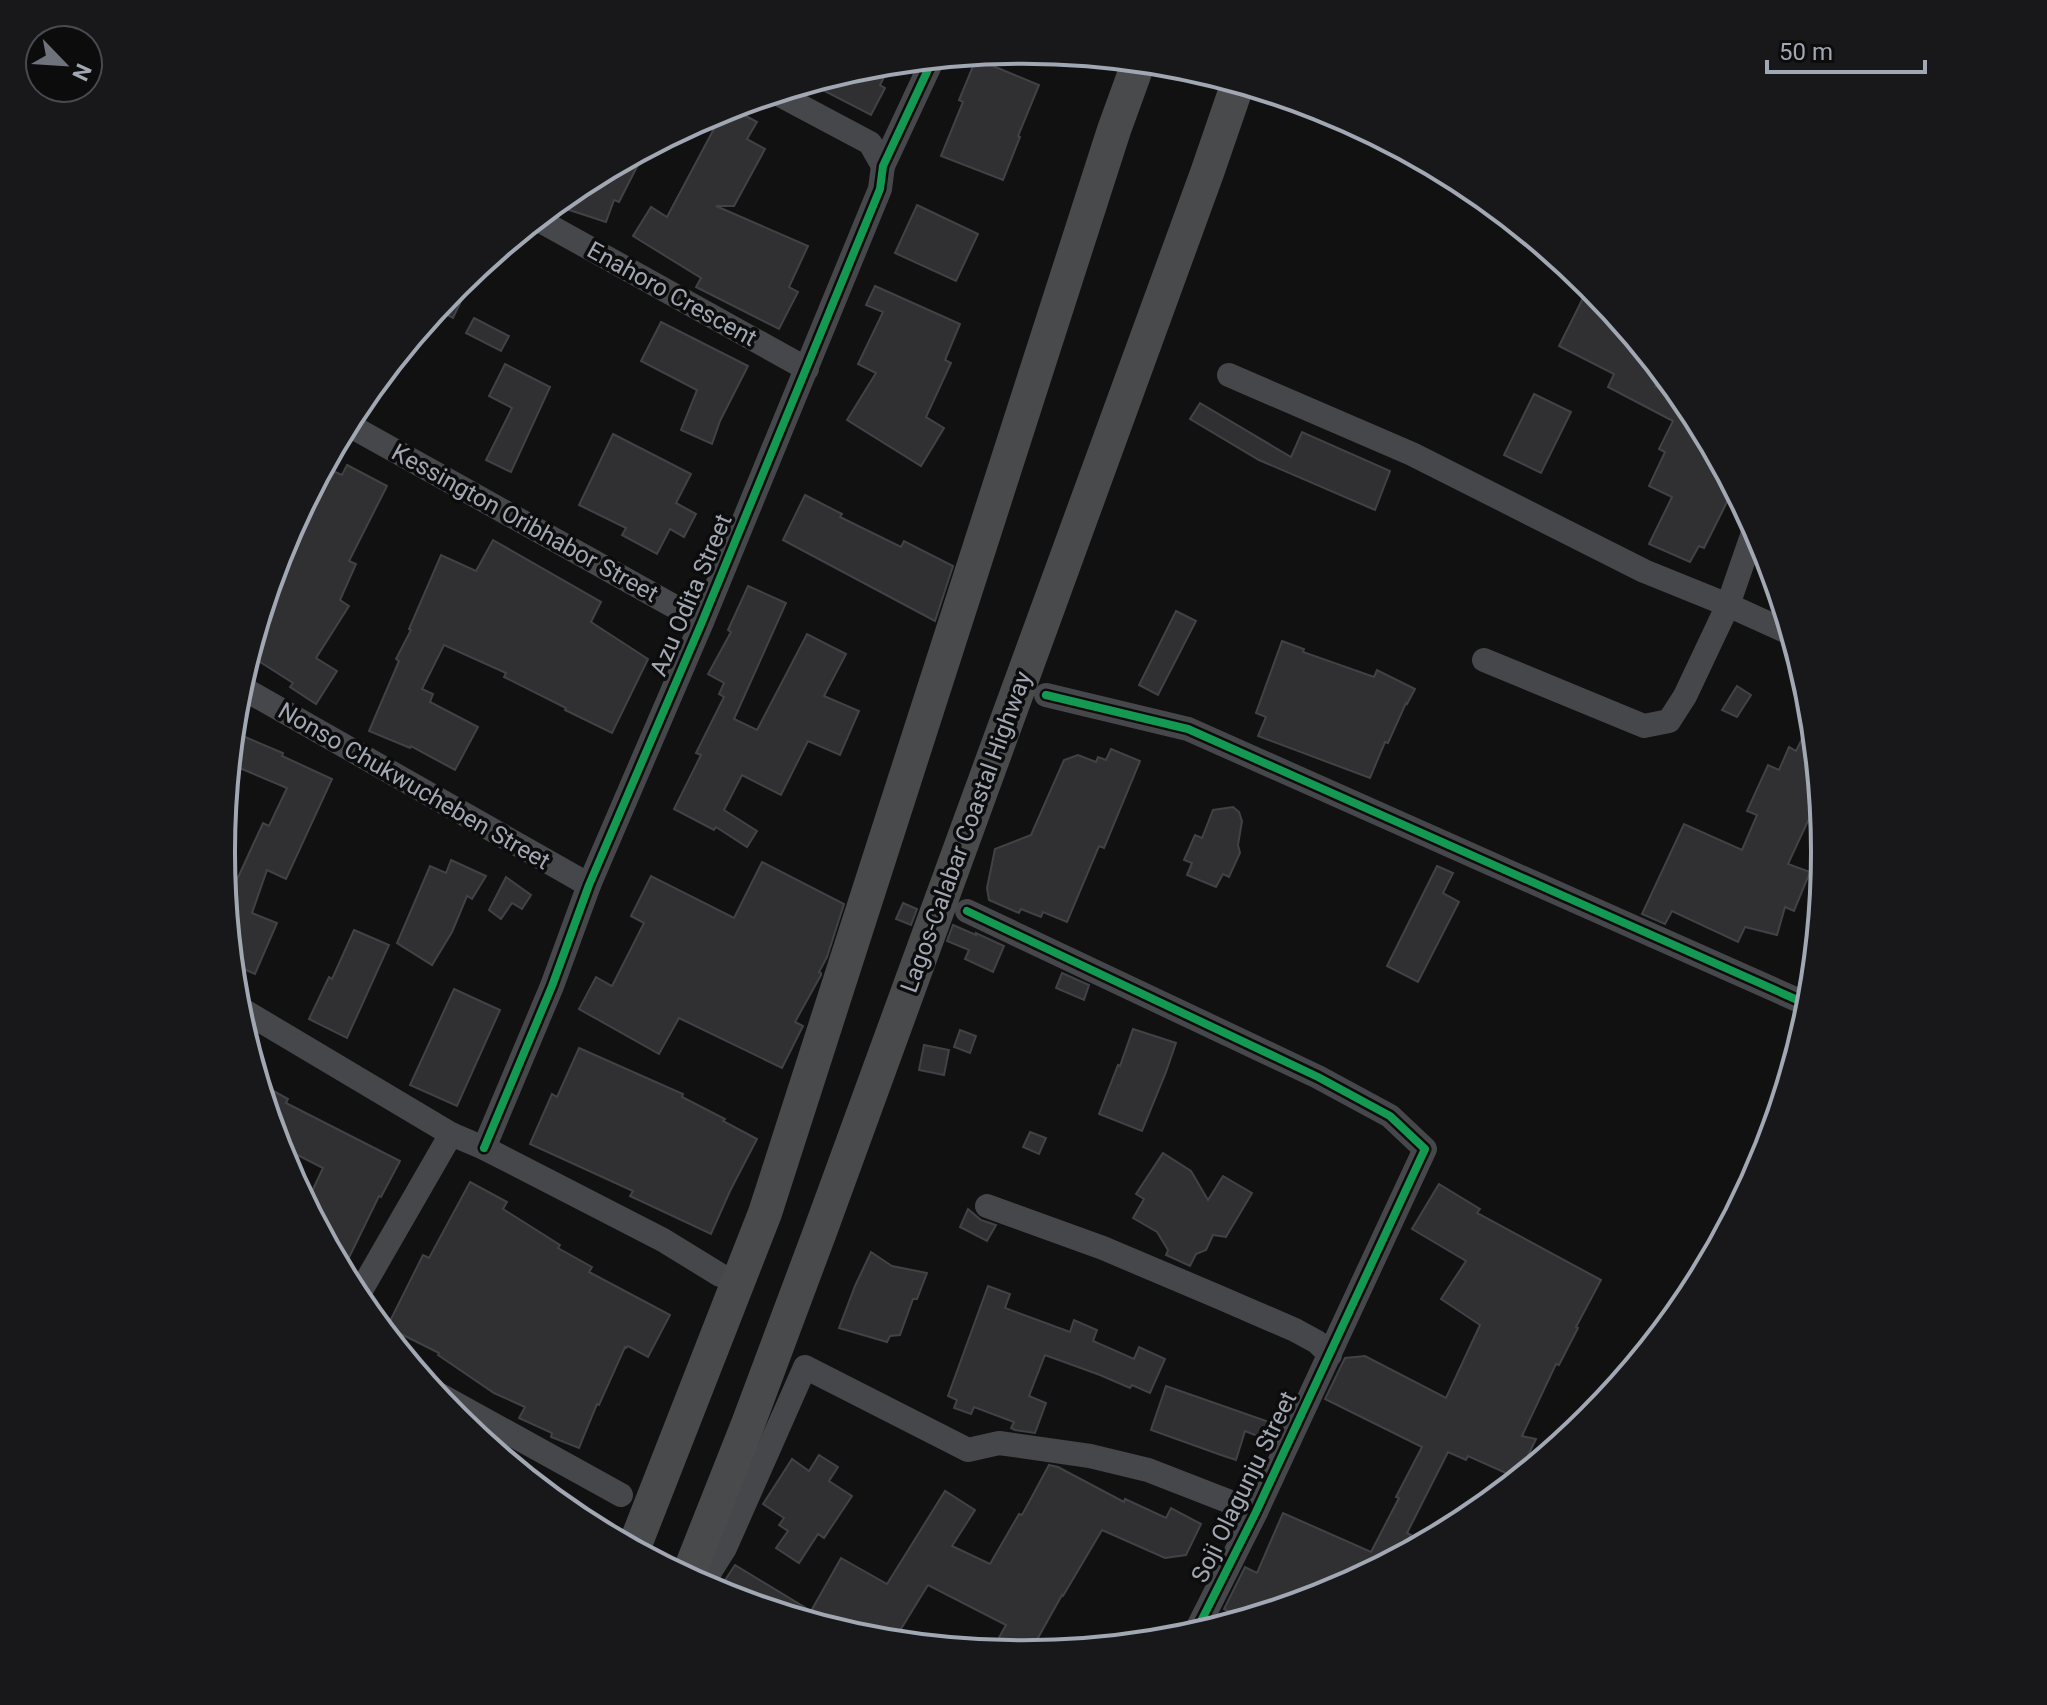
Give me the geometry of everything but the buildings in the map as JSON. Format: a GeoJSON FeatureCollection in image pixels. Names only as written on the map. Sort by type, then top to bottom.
{"type":"FeatureCollection","features":[{"type":"Feature","properties":{"kind":"highway"},"geometry":{"type":"LineString","coordinates":[[637,1539],[765,1213],[1135,72]]}},
{"type":"Feature","properties":{"kind":"highway","name":"Lagos-Calabar Coastal Highway"},"geometry":{"type":"LineString","coordinates":[[691,1567],[821,1229],[1234,93]]}},
{"type":"Feature","properties":{"kind":"street","name":"Azu Odita Street"},"geometry":{"type":"LineString","coordinates":[[484,1148],[552,986],[589,885],[807,369],[880,189],[883,166],[928,70]]}},
{"type":"Feature","properties":{"kind":"street"},"geometry":{"type":"LineString","coordinates":[[789,100],[870,143],[883,166]]}},
{"type":"Feature","properties":{"kind":"street","name":"Enahoro Crescent"},"geometry":{"type":"LineString","coordinates":[[547,224],[807,369]]}},
{"type":"Feature","properties":{"kind":"street"},"geometry":{"type":"LineString","coordinates":[[1229,375],[1412,454],[1644,571],[1779,628]]}},
{"type":"Feature","properties":{"kind":"street","name":"Kessington Oribhabor Street"},"geometry":{"type":"LineString","coordinates":[[358,430],[702,622]]}},
{"type":"Feature","properties":{"kind":"street"},"geometry":{"type":"LineString","coordinates":[[1484,660],[1644,726],[1669,721],[1685,696],[1728,605],[1749,544]]}},
{"type":"Feature","properties":{"kind":"street","name":"Nonso Chukwucheben Street"},"geometry":{"type":"LineString","coordinates":[[251,693],[589,885]]}},
{"type":"Feature","properties":{"kind":"street"},"geometry":{"type":"LineString","coordinates":[[1046,695],[1188,729],[1798,1000]]}},
{"type":"Feature","properties":{"kind":"street","name":"Soji Olagunju Street"},"geometry":{"type":"LineString","coordinates":[[967,911],[1318,1077],[1390,1116],[1425,1149],[1256,1512],[1201,1620]]}},
{"type":"Feature","properties":{"kind":"street"},"geometry":{"type":"LineString","coordinates":[[252,1016],[451,1134],[663,1240],[720,1275]]}},
{"type":"Feature","properties":{"kind":"street"},"geometry":{"type":"LineString","coordinates":[[364,1285],[451,1134]]}},
{"type":"Feature","properties":{"kind":"street"},"geometry":{"type":"LineString","coordinates":[[987,1206],[1103,1248],[1246,1309],[1317,1342],[1330,1355]]}},
{"type":"Feature","properties":{"kind":"street"},"geometry":{"type":"LineString","coordinates":[[708,1575],[725,1548],[805,1367],[968,1450],[999,1443],[1090,1456],[1148,1470],[1256,1512]]}},
{"type":"Feature","properties":{"kind":"street"},"geometry":{"type":"LineString","coordinates":[[465,1409],[621,1495]]}},
{"type":"Feature","properties":{"kind":"cycle path"},"geometry":{"type":"LineString","coordinates":[[484,1148],[552,986],[589,885],[702,622],[880,189],[883,166],[928,70]]}},
{"type":"Feature","properties":{"kind":"cycle path"},"geometry":{"type":"LineString","coordinates":[[1046,695],[1188,729],[1798,1000]]}},
{"type":"Feature","properties":{"kind":"cycle path"},"geometry":{"type":"LineString","coordinates":[[967,911],[1318,1077],[1390,1116],[1425,1149],[1256,1512],[1201,1620]]}}]}
